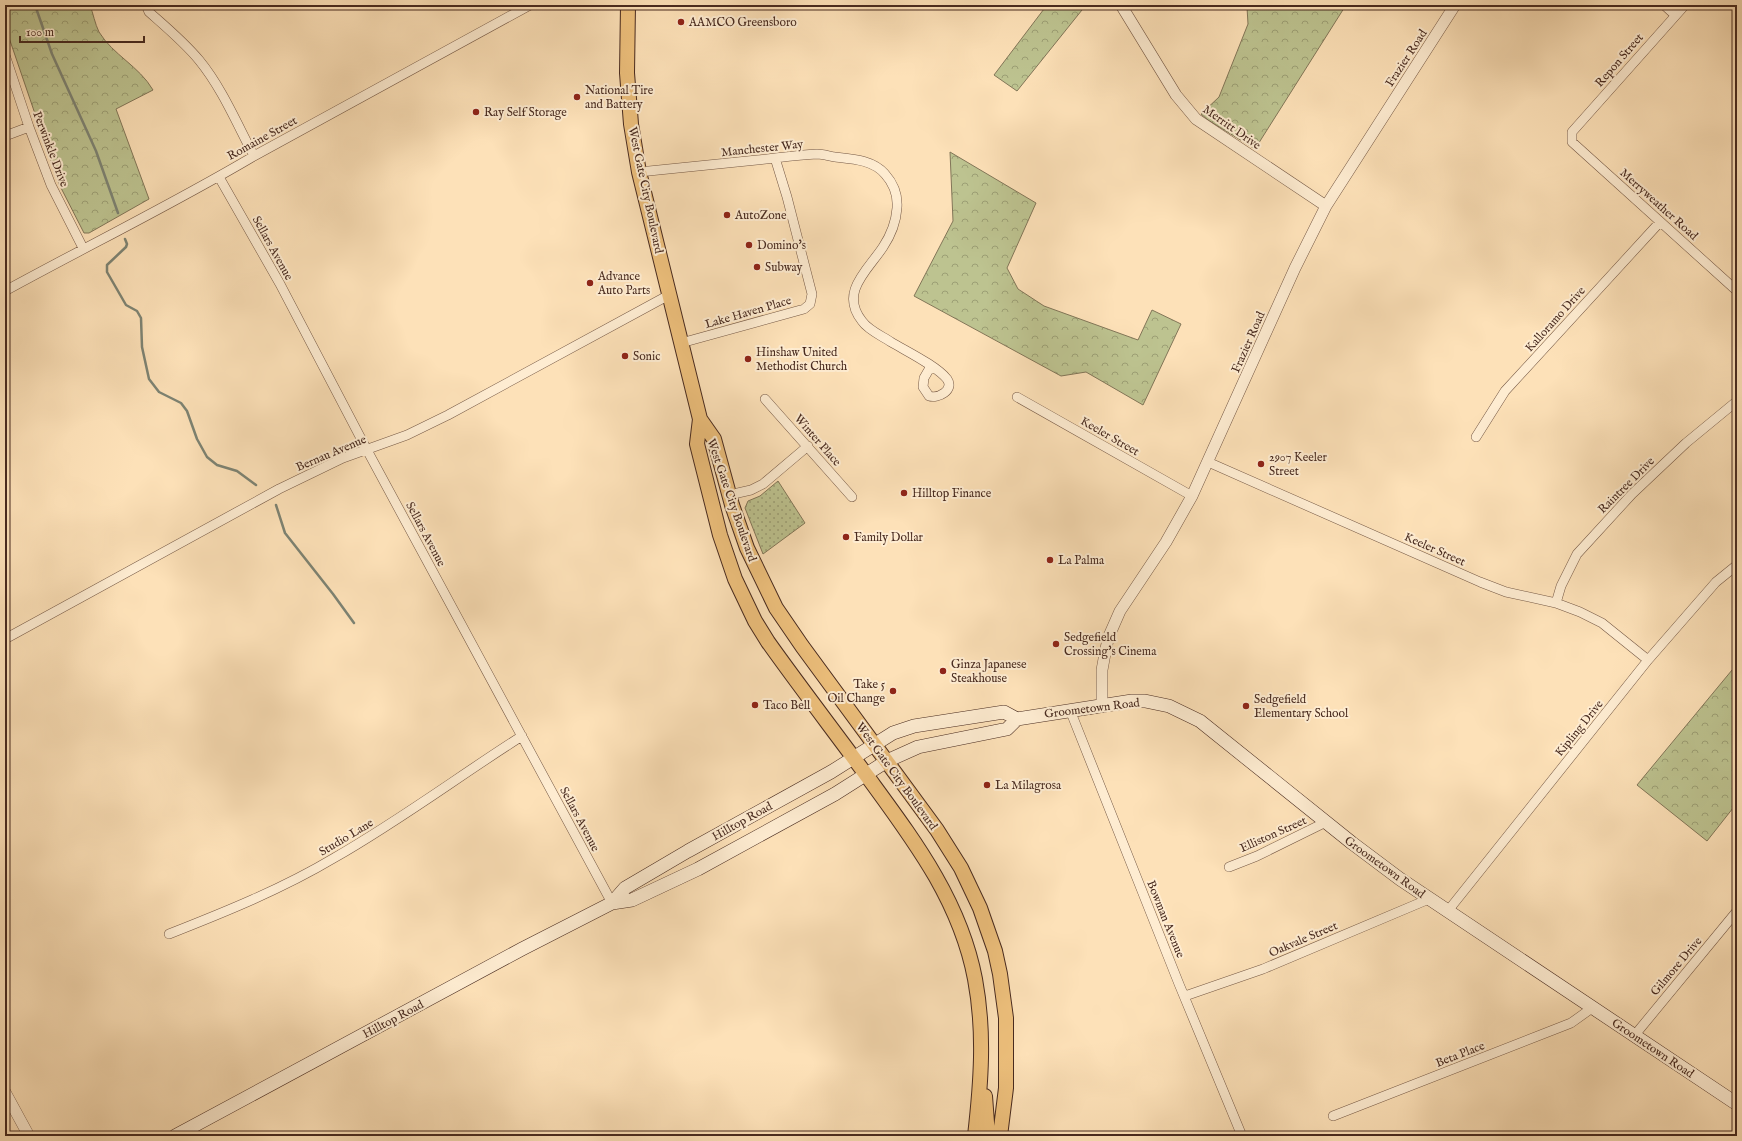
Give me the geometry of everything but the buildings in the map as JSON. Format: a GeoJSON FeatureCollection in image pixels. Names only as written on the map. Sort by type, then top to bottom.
{"type":"FeatureCollection","features":[{"type":"Feature","properties":{"kind":"main road","name":"West Gate City Boulevard"},"geometry":{"type":"LineString","coordinates":[[628,5],[627,73],[631,124],[639,172],[700,419],[697,444],[719,534],[735,579],[768,642],[866,774],[928,862],[939,880],[956,918],[964,939],[975,979],[981,1020],[981,1064],[975,1136]]}},
{"type":"Feature","properties":{"kind":"main road","name":"West Gate City Boulevard"},"geometry":{"type":"LineString","coordinates":[[700,419],[714,439],[729,495],[747,548],[776,608],[802,646],[925,812],[961,868],[980,908],[995,951],[1004,996],[1007,1040],[1006,1088],[1000,1136]]}},
{"type":"Feature","properties":{"kind":"main road","name":"Groometown Road"},"geometry":{"type":"LineString","coordinates":[[875,744],[893,733],[914,726],[1004,712],[1017,718],[1132,701],[1145,701],[1169,706],[1191,715],[1210,727],[1378,864],[1737,1104]]}},
{"type":"Feature","properties":{"kind":"main road"},"geometry":{"type":"LineString","coordinates":[[866,774],[887,761],[918,747],[1007,730],[1017,718]]}},
{"type":"Feature","properties":{"kind":"main road","name":"Hilltop Road"},"geometry":{"type":"LineString","coordinates":[[175,1136],[612,902],[625,888],[688,851],[831,772],[875,744]]}},
{"type":"Feature","properties":{"kind":"main road","name":"Hilltop Road"},"geometry":{"type":"LineString","coordinates":[[612,902],[632,900],[698,869],[835,794],[866,774]]}},
{"type":"Feature","properties":{"kind":"main road"},"geometry":{"type":"LineString","coordinates":[[981,1064],[988,1136]]}},
{"type":"Feature","properties":{"kind":"street"},"geometry":{"type":"LineString","coordinates":[[146,5],[149,12],[184,43],[200,62],[215,83],[254,156]]}},
{"type":"Feature","properties":{"kind":"street","name":"Romaine Street"},"geometry":{"type":"LineString","coordinates":[[5,291],[83,248],[219,177],[254,156],[530,5]]}},
{"type":"Feature","properties":{"kind":"street","name":"Merritt Drive"},"geometry":{"type":"LineString","coordinates":[[1121,5],[1176,95],[1196,119],[1326,206]]}},
{"type":"Feature","properties":{"kind":"street","name":"Frazier Road"},"geometry":{"type":"LineString","coordinates":[[1102,705],[1104,659],[1109,636],[1114,623],[1127,600],[1166,542],[1192,496],[1295,268],[1326,206],[1455,5]]}},
{"type":"Feature","properties":{"kind":"street"},"geometry":{"type":"LineString","coordinates":[[1664,5],[1676,15]]}},
{"type":"Feature","properties":{"kind":"street","name":"Repon Street"},"geometry":{"type":"LineString","coordinates":[[1572,132],[1685,5]]}},
{"type":"Feature","properties":{"kind":"street","name":"Perwinkle Drive"},"geometry":{"type":"LineString","coordinates":[[5,55],[29,128],[51,185],[83,248]]}},
{"type":"Feature","properties":{"kind":"street"},"geometry":{"type":"LineString","coordinates":[[5,136],[29,128]]}},
{"type":"Feature","properties":{"kind":"street","name":"Merryweather Road"},"geometry":{"type":"LineString","coordinates":[[1572,132],[1572,142],[1737,291]]}},
{"type":"Feature","properties":{"kind":"street","name":"Manchester Way"},"geometry":{"type":"LineString","coordinates":[[639,172],[819,154],[855,158],[884,173],[891,182],[897,198],[896,218],[883,247],[858,282],[853,294],[855,308],[862,322],[872,330],[931,366]]}},
{"type":"Feature","properties":{"kind":"street","name":"Lake Haven Place"},"geometry":{"type":"LineString","coordinates":[[681,343],[804,309],[810,304],[812,294],[788,197],[775,158]]}},
{"type":"Feature","properties":{"kind":"street","name":"Sellars Avenue"},"geometry":{"type":"LineString","coordinates":[[219,177],[280,284],[367,450],[612,902]]}},
{"type":"Feature","properties":{"kind":"street","name":"Kalloramo Drive"},"geometry":{"type":"LineString","coordinates":[[1476,437],[1505,391],[1660,222]]}},
{"type":"Feature","properties":{"kind":"street","name":"Bernau Avenue"},"geometry":{"type":"LineString","coordinates":[[6,636],[279,489],[343,458],[407,435],[448,415],[669,295]]}},
{"type":"Feature","properties":{"kind":"street","name":"Keeler Street"},"geometry":{"type":"LineString","coordinates":[[1017,397],[1192,496]]}},
{"type":"Feature","properties":{"kind":"street","name":"Winter Place"},"geometry":{"type":"LineString","coordinates":[[765,399],[852,497]]}},
{"type":"Feature","properties":{"kind":"street","name":"Raintree Drive"},"geometry":{"type":"LineString","coordinates":[[1556,603],[1561,586],[1570,567],[1582,549],[1632,494],[1686,443],[1737,401]]}},
{"type":"Feature","properties":{"kind":"street"},"geometry":{"type":"LineString","coordinates":[[729,495],[751,490],[763,484],[808,446]]}},
{"type":"Feature","properties":{"kind":"street","name":"Keeler Street"},"geometry":{"type":"LineString","coordinates":[[1208,462],[1480,582],[1506,592],[1556,603],[1602,623],[1648,660]]}},
{"type":"Feature","properties":{"kind":"street","name":"Kipling Drive"},"geometry":{"type":"LineString","coordinates":[[1448,912],[1648,660],[1716,582],[1737,565]]}},
{"type":"Feature","properties":{"kind":"street","name":"Bowman Avenue"},"geometry":{"type":"LineString","coordinates":[[1070,710],[1179,984],[1242,1136]]}},
{"type":"Feature","properties":{"kind":"street","name":"Studio Lane"},"geometry":{"type":"LineString","coordinates":[[169,934],[224,913],[286,884],[332,859],[382,830],[468,770],[522,736]]}},
{"type":"Feature","properties":{"kind":"street","name":"Elliston Street"},"geometry":{"type":"LineString","coordinates":[[1229,867],[1257,856],[1326,822]]}},
{"type":"Feature","properties":{"kind":"street","name":"Oakvale Street"},"geometry":{"type":"LineString","coordinates":[[1185,996],[1263,969],[1429,899]]}},
{"type":"Feature","properties":{"kind":"street","name":"Gilmore Drive"},"geometry":{"type":"LineString","coordinates":[[1634,1036],[1737,911]]}},
{"type":"Feature","properties":{"kind":"street","name":"Beta Place"},"geometry":{"type":"LineString","coordinates":[[1333,1116],[1571,1023],[1592,1008]]}},
{"type":"Feature","properties":{"kind":"street"},"geometry":{"type":"LineString","coordinates":[[5,1092],[29,1136]]}},
{"type":"Feature","properties":{"kind":"green space"},"geometry":{"type":"Polygon","coordinates":[[[5,5],[90,5],[99,32],[111,47],[141,74],[153,90],[116,109],[149,199],[89,233],[84,233],[59,184],[5,26],[5,5]]]}},
{"type":"Feature","properties":{"kind":"green space"},"geometry":{"type":"Polygon","coordinates":[[[1047,5],[1086,5],[1017,91],[994,75],[1047,5]]]}},
{"type":"Feature","properties":{"kind":"green space"},"geometry":{"type":"Polygon","coordinates":[[[1244,5],[1346,5],[1255,149],[1208,120],[1201,114],[1219,97],[1248,24],[1247,7],[1244,5]]]}},
{"type":"Feature","properties":{"kind":"green space"},"geometry":{"type":"Polygon","coordinates":[[[950,152],[1036,203],[1007,268],[1018,289],[1044,306],[1138,340],[1152,310],[1181,324],[1143,405],[1086,372],[1061,376],[914,296],[953,221],[950,152]]]}},
{"type":"Feature","properties":{"kind":"green space"},"geometry":{"type":"Polygon","coordinates":[[[778,481],[805,523],[763,554],[745,508],[748,501],[760,496],[778,481]]]}},
{"type":"Feature","properties":{"kind":"green space"},"geometry":{"type":"Polygon","coordinates":[[[1737,664],[1737,803],[1707,841],[1637,785],[1737,664]]]}},
{"type":"Feature","properties":{"kind":"waterway"},"geometry":{"type":"LineString","coordinates":[[35,5],[52,54],[96,151],[118,213]]}},
{"type":"Feature","properties":{"kind":"waterway"},"geometry":{"type":"LineString","coordinates":[[125,239],[127,244],[126,247],[107,265],[107,272],[126,305],[137,311],[141,318],[142,347],[149,379],[159,392],[181,403],[187,411],[197,439],[207,457],[217,465],[237,471],[256,485]]}},
{"type":"Feature","properties":{"kind":"waterway"},"geometry":{"type":"LineString","coordinates":[[276,505],[285,533],[354,623]]}},
{"type":"Feature","properties":{"kind":"place","name":"AAMCO Greensboro"},"geometry":{"type":"Point","coordinates":[681,22]}},
{"type":"Feature","properties":{"kind":"place","name":"National Tire and Battery"},"geometry":{"type":"Point","coordinates":[577,97]}},
{"type":"Feature","properties":{"kind":"place","name":"Ray Self Storage"},"geometry":{"type":"Point","coordinates":[476,112]}},
{"type":"Feature","properties":{"kind":"place","name":"AutoZone"},"geometry":{"type":"Point","coordinates":[727,215]}},
{"type":"Feature","properties":{"kind":"place","name":"Domino's"},"geometry":{"type":"Point","coordinates":[749,245]}},
{"type":"Feature","properties":{"kind":"place","name":"Subway"},"geometry":{"type":"Point","coordinates":[757,267]}},
{"type":"Feature","properties":{"kind":"place","name":"Advance Auto Parts"},"geometry":{"type":"Point","coordinates":[590,283]}},
{"type":"Feature","properties":{"kind":"place","name":"Sonic"},"geometry":{"type":"Point","coordinates":[625,356]}},
{"type":"Feature","properties":{"kind":"place","name":"Hinshaw United Methodist Church"},"geometry":{"type":"Point","coordinates":[748,359]}},
{"type":"Feature","properties":{"kind":"place","name":"2907 Keeler Street"},"geometry":{"type":"Point","coordinates":[1261,464]}},
{"type":"Feature","properties":{"kind":"place","name":"Hilltop Finance"},"geometry":{"type":"Point","coordinates":[904,493]}},
{"type":"Feature","properties":{"kind":"place","name":"Family Dollar"},"geometry":{"type":"Point","coordinates":[846,537]}},
{"type":"Feature","properties":{"kind":"place","name":"La Palma"},"geometry":{"type":"Point","coordinates":[1050,560]}},
{"type":"Feature","properties":{"kind":"place","name":"Sedgefield Crossing's Cinema"},"geometry":{"type":"Point","coordinates":[1056,644]}},
{"type":"Feature","properties":{"kind":"place","name":"Ginza Japanese Steakhouse"},"geometry":{"type":"Point","coordinates":[943,671]}},
{"type":"Feature","properties":{"kind":"place","name":"Take 5 Oil Change"},"geometry":{"type":"Point","coordinates":[893,691]}},
{"type":"Feature","properties":{"kind":"place","name":"Taco Bell"},"geometry":{"type":"Point","coordinates":[755,705]}},
{"type":"Feature","properties":{"kind":"place","name":"Sedgefield Elementary School"},"geometry":{"type":"Point","coordinates":[1246,706]}},
{"type":"Feature","properties":{"kind":"place","name":"La Milagrosa"},"geometry":{"type":"Point","coordinates":[987,785]}}]}
